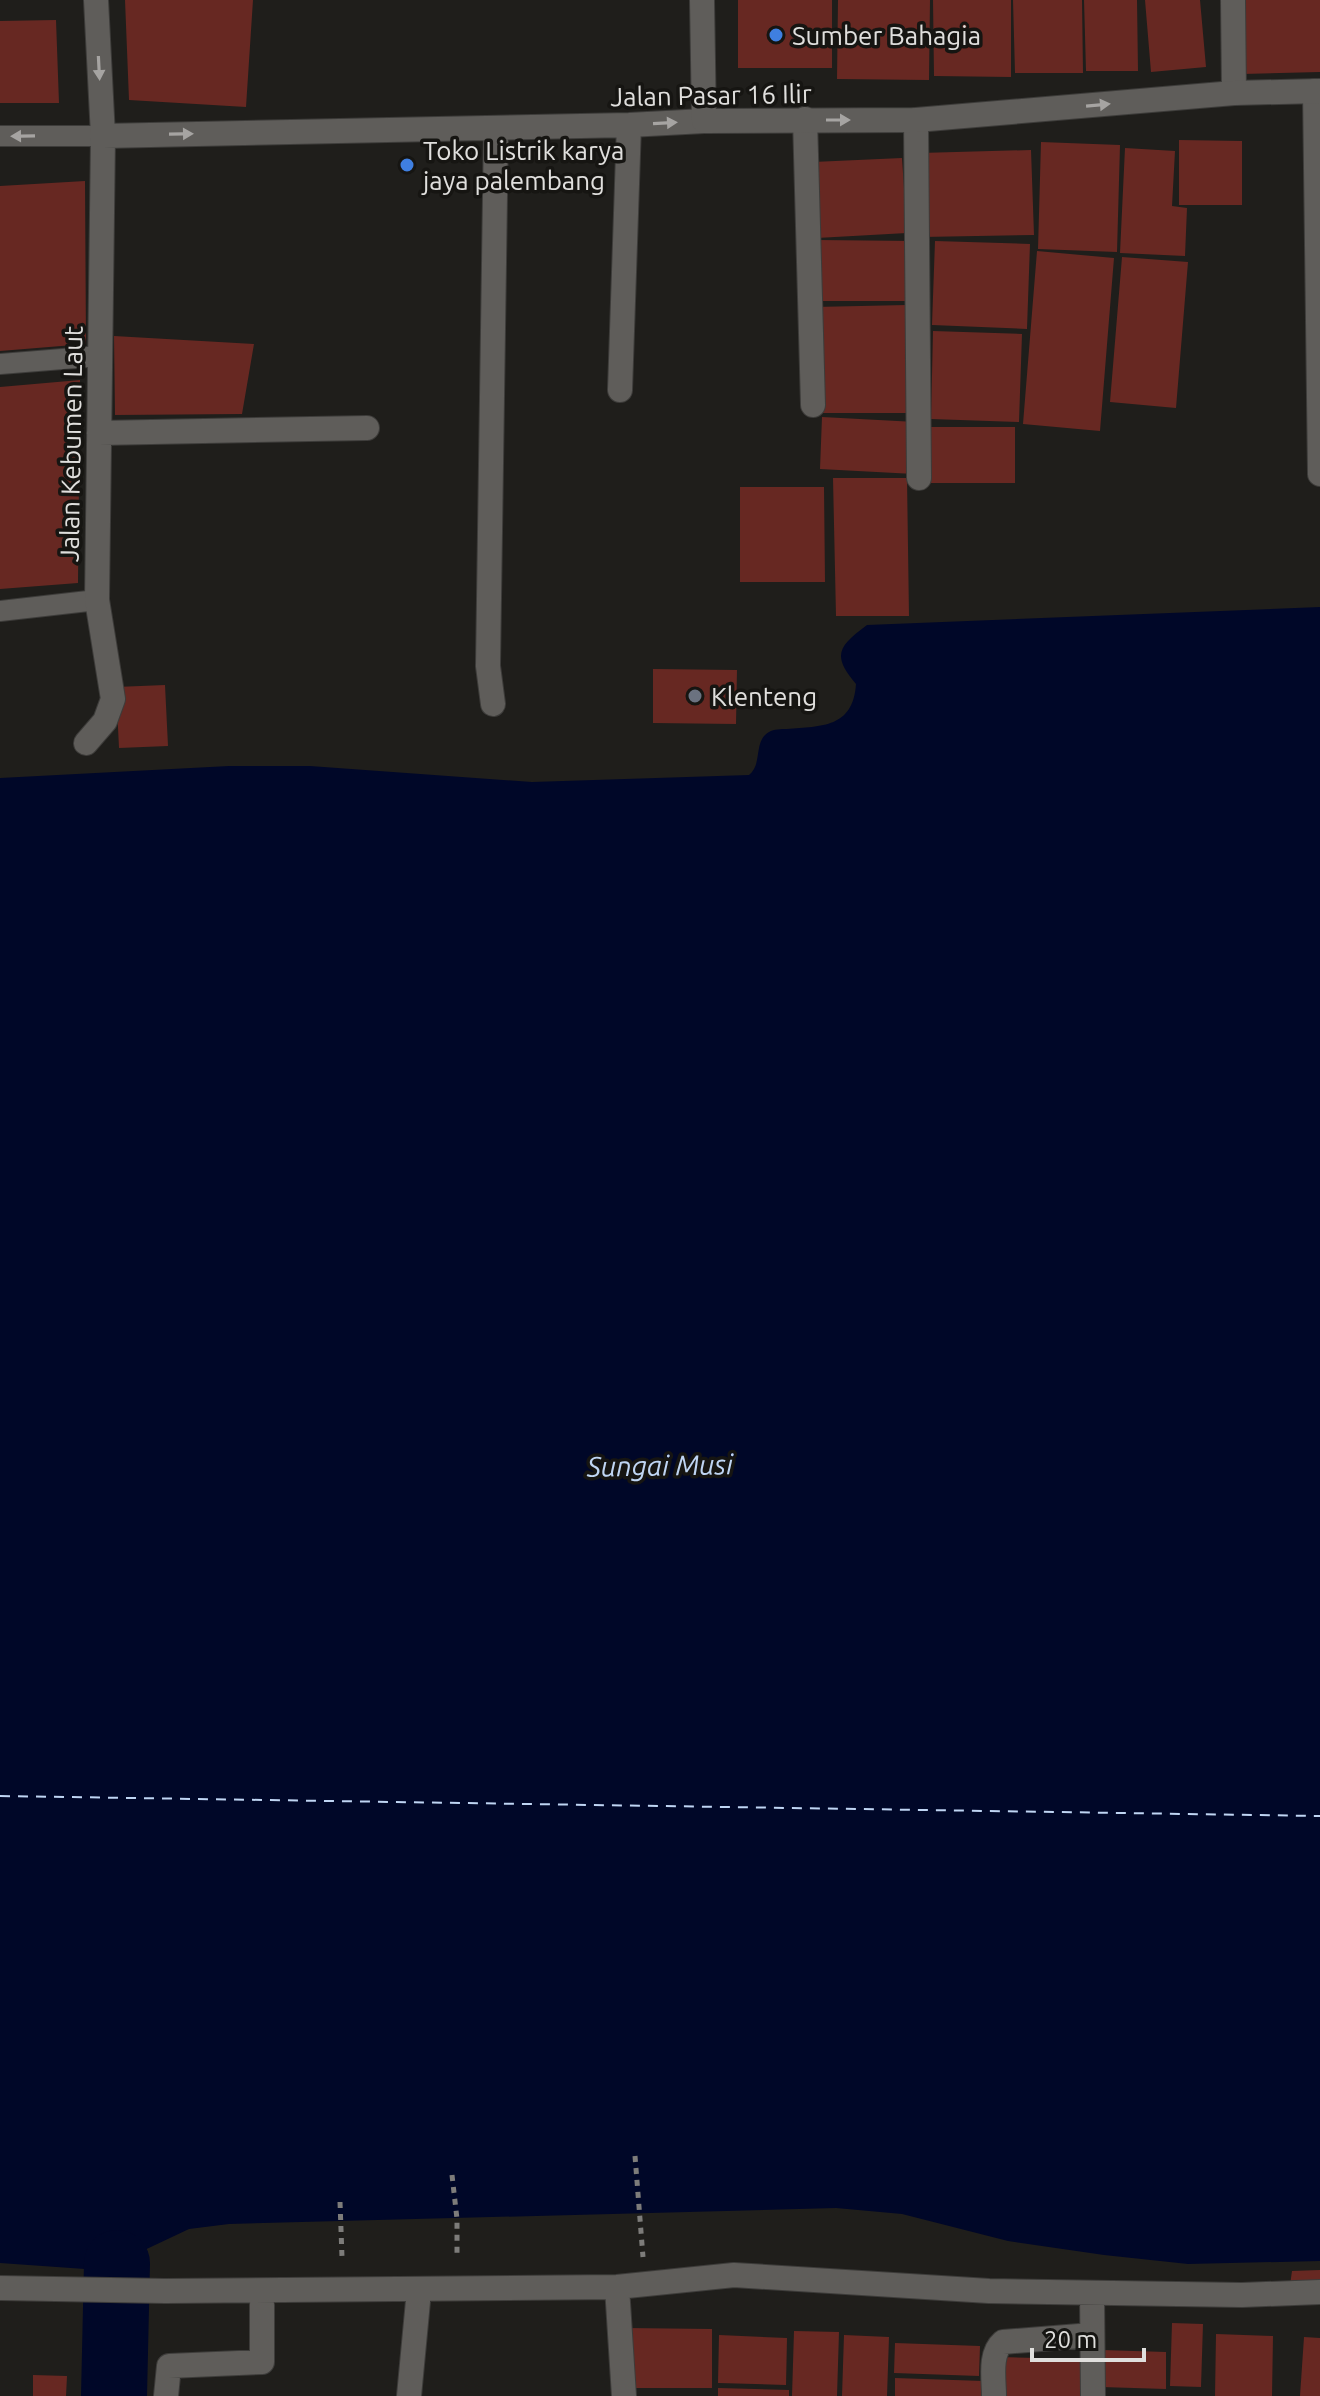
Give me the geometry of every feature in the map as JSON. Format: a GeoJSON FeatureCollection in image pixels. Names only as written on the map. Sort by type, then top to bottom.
{"type":"FeatureCollection","features":[{"type":"Feature","properties":{"kind":"street","name":"Jalan Kebumen Laut"},"geometry":{"type":"LineString","coordinates":[[86,743],[105,721],[113,699],[97,600],[103,136],[96,0]]}},
{"type":"Feature","properties":{"kind":"street"},"geometry":{"type":"LineString","coordinates":[[702,0],[704,121]]}},
{"type":"Feature","properties":{"kind":"street"},"geometry":{"type":"LineString","coordinates":[[1233,0],[1234,93]]}},
{"type":"Feature","properties":{"kind":"street","name":"Jalan Pasar 16 Ilir"},"geometry":{"type":"LineString","coordinates":[[103,136],[805,119],[916,120],[1234,93],[1318,91]]}},
{"type":"Feature","properties":{"kind":"street"},"geometry":{"type":"LineString","coordinates":[[1318,91],[1320,474]]}},
{"type":"Feature","properties":{"kind":"street"},"geometry":{"type":"LineString","coordinates":[[805,119],[813,405]]}},
{"type":"Feature","properties":{"kind":"street"},"geometry":{"type":"LineString","coordinates":[[916,120],[919,478]]}},
{"type":"Feature","properties":{"kind":"street"},"geometry":{"type":"LineString","coordinates":[[620,390],[629,125]]}},
{"type":"Feature","properties":{"kind":"street"},"geometry":{"type":"LineString","coordinates":[[493,704],[488,666],[496,128]]}},
{"type":"Feature","properties":{"kind":"street"},"geometry":{"type":"LineString","coordinates":[[99,433],[367,428]]}},
{"type":"Feature","properties":{"kind":"street"},"geometry":{"type":"LineString","coordinates":[[0,2288],[165,2291],[617,2287],[734,2275],[989,2291],[1242,2295],[1320,2292]]}},
{"type":"Feature","properties":{"kind":"street"},"geometry":{"type":"LineString","coordinates":[[617,2287],[624,2396]]}},
{"type":"Feature","properties":{"kind":"street"},"geometry":{"type":"LineString","coordinates":[[1092,2293],[1093,2396]]}},
{"type":"Feature","properties":{"kind":"street"},"geometry":{"type":"LineString","coordinates":[[409,2396],[418,2301]]}},
{"type":"Feature","properties":{"kind":"street"},"geometry":{"type":"LineString","coordinates":[[166,2396],[169,2366],[262,2362],[262,2305]]}},
{"type":"Feature","properties":{"kind":"street"},"geometry":{"type":"LineString","coordinates":[[994,2396],[995,2354],[1003,2342],[1092,2335]]}},
{"type":"Feature","properties":{"kind":"lane"},"geometry":{"type":"LineString","coordinates":[[0,136],[103,136]]}},
{"type":"Feature","properties":{"kind":"lane"},"geometry":{"type":"LineString","coordinates":[[0,364],[100,356]]}},
{"type":"Feature","properties":{"kind":"lane"},"geometry":{"type":"LineString","coordinates":[[0,611],[97,600]]}},
{"type":"Feature","properties":{"kind":"path"},"geometry":{"type":"LineString","coordinates":[[635,2156],[643,2258]]}},
{"type":"Feature","properties":{"kind":"path"},"geometry":{"type":"LineString","coordinates":[[452,2175],[458,2271]]}},
{"type":"Feature","properties":{"kind":"path"},"geometry":{"type":"LineString","coordinates":[[340,2202],[342,2257]]}},
{"type":"Feature","properties":{"kind":"water","name":"Sungai Musi"},"geometry":{"type":"Polygon","coordinates":[[[1320,607],[1320,2261],[1188,2264],[1104,2255],[1008,2241],[902,2214],[836,2208],[229,2224],[189,2229],[117,2263],[85,2269],[0,2263],[0,778],[229,766],[310,766],[532,782],[749,775],[756,765],[761,741],[769,732],[834,722],[849,709],[856,684],[843,666],[842,652],[850,639],[867,625],[1320,607]]]}},
{"type":"Feature","properties":{"kind":"building"},"geometry":{"type":"Polygon","coordinates":[[[125,0],[253,0],[246,107],[129,100],[125,0]]]}},
{"type":"Feature","properties":{"kind":"building"},"geometry":{"type":"Polygon","coordinates":[[[738,0],[832,0],[832,68],[738,68],[738,0]]]}},
{"type":"Feature","properties":{"kind":"building"},"geometry":{"type":"Polygon","coordinates":[[[838,0],[930,0],[929,80],[837,79],[838,0]]]}},
{"type":"Feature","properties":{"kind":"building"},"geometry":{"type":"Polygon","coordinates":[[[933,0],[1011,0],[1011,77],[934,76],[933,0]]]}},
{"type":"Feature","properties":{"kind":"building"},"geometry":{"type":"Polygon","coordinates":[[[1013,0],[1082,0],[1083,73],[1015,73],[1013,0]]]}},
{"type":"Feature","properties":{"kind":"building"},"geometry":{"type":"Polygon","coordinates":[[[1084,0],[1137,0],[1138,71],[1086,71],[1084,0]]]}},
{"type":"Feature","properties":{"kind":"building"},"geometry":{"type":"Polygon","coordinates":[[[1145,0],[1200,0],[1206,67],[1151,72],[1145,0]]]}},
{"type":"Feature","properties":{"kind":"building"},"geometry":{"type":"Polygon","coordinates":[[[1239,0],[1320,0],[1320,72],[1242,74],[1239,0]]]}},
{"type":"Feature","properties":{"kind":"building"},"geometry":{"type":"Polygon","coordinates":[[[56,20],[59,103],[0,103],[0,21],[56,20]]]}},
{"type":"Feature","properties":{"kind":"building"},"geometry":{"type":"Polygon","coordinates":[[[1179,140],[1242,141],[1242,205],[1179,205],[1179,140]]]}},
{"type":"Feature","properties":{"kind":"building"},"geometry":{"type":"Polygon","coordinates":[[[1041,142],[1120,145],[1117,252],[1038,249],[1041,142]]]}},
{"type":"Feature","properties":{"kind":"building"},"geometry":{"type":"Polygon","coordinates":[[[1125,148],[1175,151],[1172,206],[1187,208],[1185,256],[1120,253],[1125,148]]]}},
{"type":"Feature","properties":{"kind":"building"},"geometry":{"type":"Polygon","coordinates":[[[1031,150],[1034,235],[922,237],[920,153],[1031,150]]]}},
{"type":"Feature","properties":{"kind":"building"},"geometry":{"type":"Polygon","coordinates":[[[902,158],[907,233],[817,238],[813,162],[902,158]]]}},
{"type":"Feature","properties":{"kind":"building"},"geometry":{"type":"Polygon","coordinates":[[[85,181],[86,344],[0,351],[0,186],[85,181]]]}},
{"type":"Feature","properties":{"kind":"building"},"geometry":{"type":"Polygon","coordinates":[[[817,240],[914,241],[914,301],[817,301],[817,240]]]}},
{"type":"Feature","properties":{"kind":"building"},"geometry":{"type":"Polygon","coordinates":[[[935,241],[1030,244],[1027,329],[932,325],[935,241]]]}},
{"type":"Feature","properties":{"kind":"building"},"geometry":{"type":"Polygon","coordinates":[[[1037,251],[1114,258],[1100,431],[1023,424],[1037,251]]]}},
{"type":"Feature","properties":{"kind":"building"},"geometry":{"type":"Polygon","coordinates":[[[1122,257],[1188,262],[1176,408],[1110,402],[1122,257]]]}},
{"type":"Feature","properties":{"kind":"building"},"geometry":{"type":"Polygon","coordinates":[[[907,305],[908,413],[815,413],[814,307],[907,305]]]}},
{"type":"Feature","properties":{"kind":"building"},"geometry":{"type":"Polygon","coordinates":[[[933,331],[1022,334],[1019,422],[931,419],[933,331]]]}},
{"type":"Feature","properties":{"kind":"building"},"geometry":{"type":"Polygon","coordinates":[[[114,336],[254,344],[242,414],[115,415],[114,336]]]}},
{"type":"Feature","properties":{"kind":"building"},"geometry":{"type":"Polygon","coordinates":[[[80,380],[78,583],[0,589],[0,387],[80,380]]]}},
{"type":"Feature","properties":{"kind":"building"},"geometry":{"type":"Polygon","coordinates":[[[822,417],[916,422],[914,474],[820,469],[822,417]]]}},
{"type":"Feature","properties":{"kind":"building"},"geometry":{"type":"Polygon","coordinates":[[[921,427],[1015,427],[1015,483],[922,483],[921,427]]]}},
{"type":"Feature","properties":{"kind":"building"},"geometry":{"type":"Polygon","coordinates":[[[833,478],[907,478],[909,616],[836,616],[833,478]]]}},
{"type":"Feature","properties":{"kind":"building"},"geometry":{"type":"Polygon","coordinates":[[[740,487],[824,487],[825,582],[740,582],[740,487]]]}},
{"type":"Feature","properties":{"kind":"building","name":"Klenteng"},"geometry":{"type":"Polygon","coordinates":[[[653,669],[737,670],[736,724],[653,723],[653,669]]]}},
{"type":"Feature","properties":{"kind":"building"},"geometry":{"type":"Polygon","coordinates":[[[165,685],[168,746],[119,748],[116,687],[165,685]]]}},
{"type":"Feature","properties":{"kind":"building"},"geometry":{"type":"Polygon","coordinates":[[[1320,2270],[1320,2283],[1290,2285],[1292,2271],[1320,2270]]]}},
{"type":"Feature","properties":{"kind":"building"},"geometry":{"type":"Polygon","coordinates":[[[1172,2323],[1203,2324],[1201,2387],[1170,2386],[1172,2323]]]}},
{"type":"Feature","properties":{"kind":"building"},"geometry":{"type":"Polygon","coordinates":[[[626,2328],[712,2329],[712,2388],[626,2388],[626,2328]]]}},
{"type":"Feature","properties":{"kind":"building"},"geometry":{"type":"Polygon","coordinates":[[[794,2331],[839,2332],[837,2396],[792,2396],[794,2331]]]}},
{"type":"Feature","properties":{"kind":"building"},"geometry":{"type":"Polygon","coordinates":[[[1216,2334],[1273,2336],[1272,2396],[1215,2396],[1216,2334]]]}},
{"type":"Feature","properties":{"kind":"building"},"geometry":{"type":"Polygon","coordinates":[[[719,2335],[787,2338],[786,2385],[718,2383],[719,2335]]]}},
{"type":"Feature","properties":{"kind":"building"},"geometry":{"type":"Polygon","coordinates":[[[844,2335],[889,2337],[887,2396],[842,2396],[844,2335]]]}},
{"type":"Feature","properties":{"kind":"building"},"geometry":{"type":"Polygon","coordinates":[[[1304,2337],[1320,2338],[1320,2396],[1300,2396],[1304,2337]]]}},
{"type":"Feature","properties":{"kind":"building"},"geometry":{"type":"Polygon","coordinates":[[[895,2343],[980,2346],[979,2376],[894,2373],[895,2343]]]}},
{"type":"Feature","properties":{"kind":"building"},"geometry":{"type":"Polygon","coordinates":[[[1102,2350],[1166,2352],[1166,2389],[1101,2387],[1102,2350]]]}},
{"type":"Feature","properties":{"kind":"building"},"geometry":{"type":"Polygon","coordinates":[[[1000,2357],[1081,2359],[1080,2396],[999,2396],[1000,2357]]]}},
{"type":"Feature","properties":{"kind":"building"},"geometry":{"type":"Polygon","coordinates":[[[33,2375],[67,2376],[66,2396],[33,2396],[33,2375]]]}},
{"type":"Feature","properties":{"kind":"building"},"geometry":{"type":"Polygon","coordinates":[[[895,2378],[983,2381],[983,2396],[895,2396],[895,2378]]]}},
{"type":"Feature","properties":{"kind":"building"},"geometry":{"type":"Polygon","coordinates":[[[718,2388],[789,2390],[789,2396],[718,2396],[718,2388]]]}},
{"type":"Feature","properties":{"kind":"waterway"},"geometry":{"type":"LineString","coordinates":[[114,2396],[117,2263]]}},
{"type":"Feature","properties":{"kind":"ferry route"},"geometry":{"type":"LineString","coordinates":[[0,1796],[1320,1816]]}},
{"type":"Feature","properties":{"kind":"place","name":"Sumber Bahagia"},"geometry":{"type":"Point","coordinates":[776,35]}},
{"type":"Feature","properties":{"kind":"place","name":"Toko Listrik karya jaya palembang"},"geometry":{"type":"Point","coordinates":[407,165]}},
{"type":"Feature","properties":{"kind":"place","name":"Klenteng"},"geometry":{"type":"Point","coordinates":[695,696]}}]}
